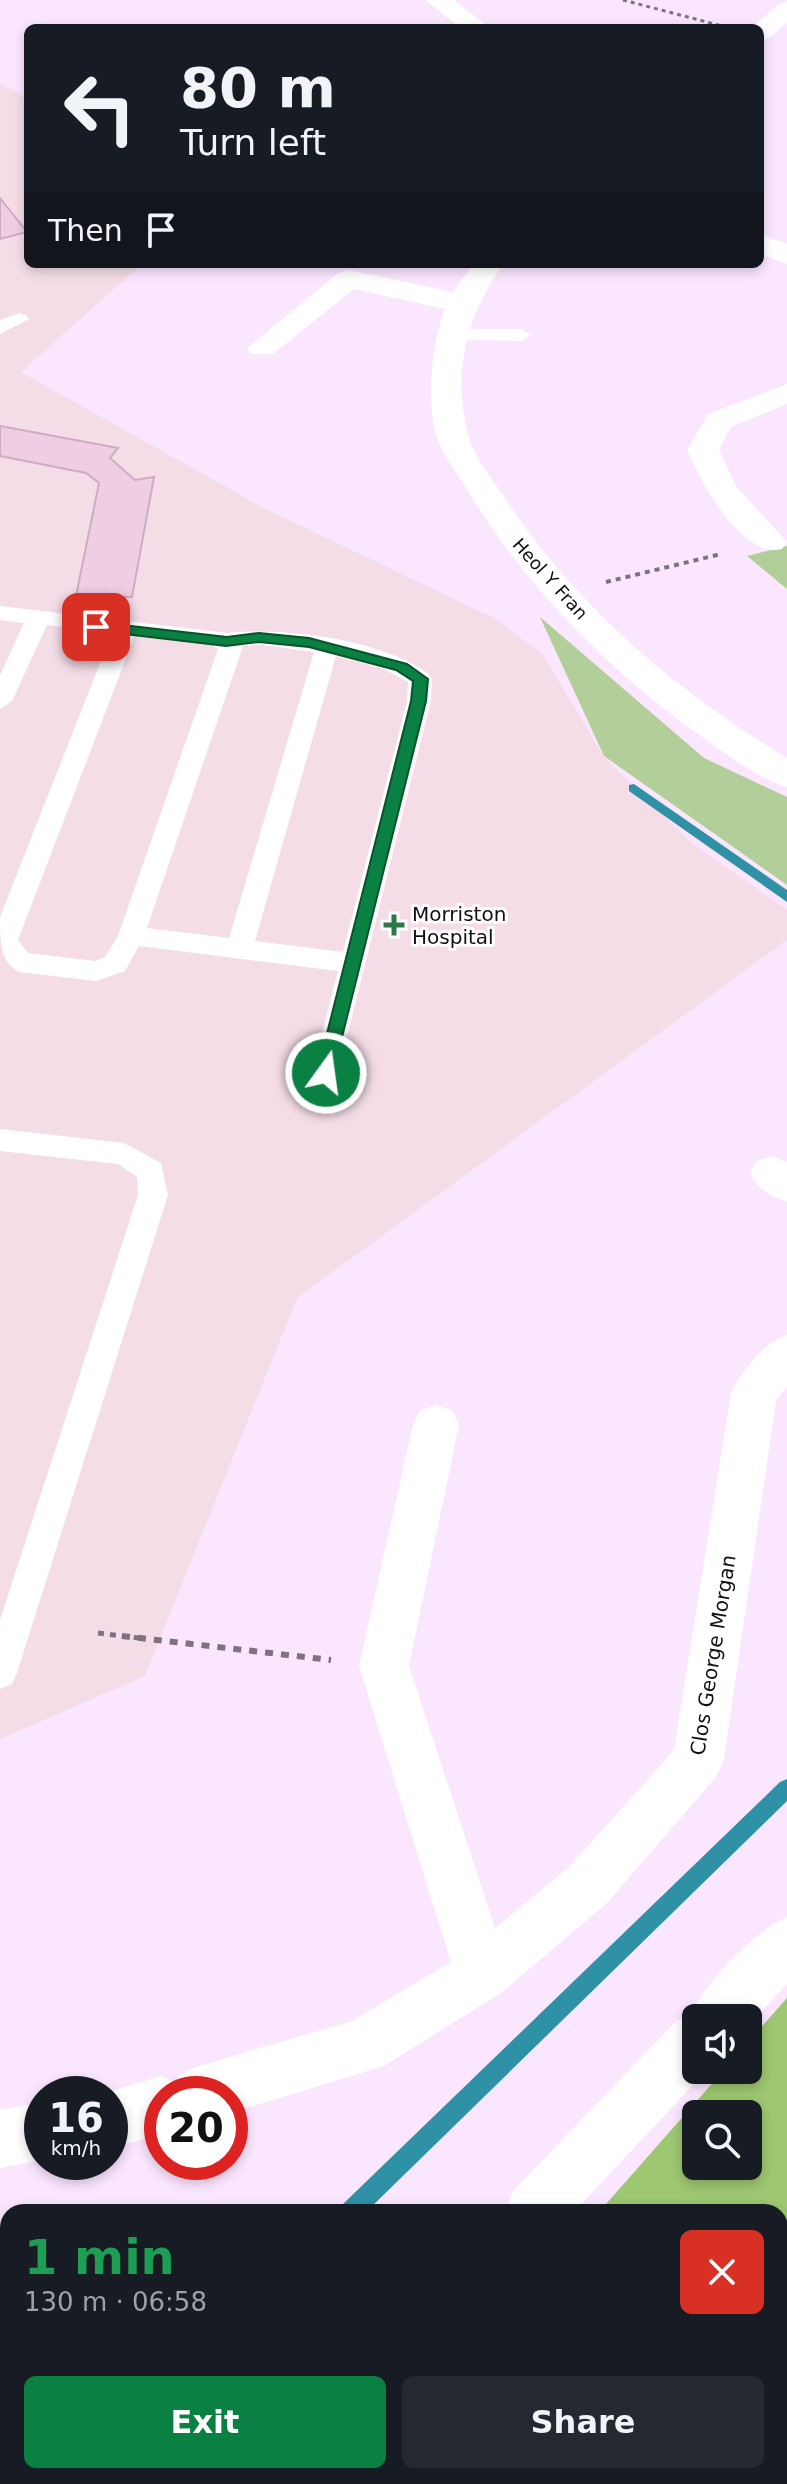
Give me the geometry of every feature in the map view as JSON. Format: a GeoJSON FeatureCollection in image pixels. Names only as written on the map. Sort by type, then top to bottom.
{"type":"FeatureCollection","features":[{"type":"Feature","properties":{"kind":"street"},"geometry":{"type":"LineString","coordinates":[[438,0],[471,24]]}},
{"type":"Feature","properties":{"kind":"street"},"geometry":{"type":"LineString","coordinates":[[764,30],[787,10]]}},
{"type":"Feature","properties":{"kind":"street","name":"Heol Y Fran"},"geometry":{"type":"LineString","coordinates":[[485,268],[460,303],[449,335],[447,376],[452,433],[513,540],[559,593],[655,683],[728,741],[787,775]]}},
{"type":"Feature","properties":{"kind":"street"},"geometry":{"type":"LineString","coordinates":[[262,348],[348,279],[460,303]]}},
{"type":"Feature","properties":{"kind":"street"},"geometry":{"type":"LineString","coordinates":[[770,542],[721,490],[703,450],[719,421],[787,393]]}},
{"type":"Feature","properties":{"kind":"street","name":"Clos George Morgan"},"geometry":{"type":"LineString","coordinates":[[248,2080],[364,2046],[482,1974],[588,1885],[698,1760],[754,1393],[787,1354]]}},
{"type":"Feature","properties":{"kind":"street"},"geometry":{"type":"LineString","coordinates":[[436,1425],[384,1666],[482,1974]]}},
{"type":"Feature","properties":{"kind":"street"},"geometry":{"type":"LineString","coordinates":[[731,2004],[787,1944]]}},
{"type":"Feature","properties":{"kind":"street"},"geometry":{"type":"LineString","coordinates":[[542,2204],[682,2056]]}},
{"type":"Feature","properties":{"kind":"street"},"geometry":{"type":"LineString","coordinates":[[0,2139],[24,2134]]}},
{"type":"Feature","properties":{"kind":"lane"},"geometry":{"type":"LineString","coordinates":[[449,335],[521,335]]}},
{"type":"Feature","properties":{"kind":"lane"},"geometry":{"type":"LineString","coordinates":[[0,613],[226,641],[259,637],[327,647],[402,667],[420,679],[419,701],[326,1073]]}},
{"type":"Feature","properties":{"kind":"lane"},"geometry":{"type":"LineString","coordinates":[[0,701],[38,619]]}},
{"type":"Feature","properties":{"kind":"lane"},"geometry":{"type":"LineString","coordinates":[[125,630],[4,941],[20,962],[96,971],[115,964],[131,936],[231,647],[226,641]]}},
{"type":"Feature","properties":{"kind":"lane"},"geometry":{"type":"LineString","coordinates":[[239,949],[327,647]]}},
{"type":"Feature","properties":{"kind":"lane"},"geometry":{"type":"LineString","coordinates":[[131,936],[353,963]]}},
{"type":"Feature","properties":{"kind":"lane"},"geometry":{"type":"LineString","coordinates":[[0,1140],[124,1154],[151,1171],[153,1195],[0,1673]]}},
{"type":"Feature","properties":{"kind":"path"},"geometry":{"type":"LineString","coordinates":[[623,0],[713,24]]}},
{"type":"Feature","properties":{"kind":"path"},"geometry":{"type":"LineString","coordinates":[[559,593],[770,542]]}},
{"type":"Feature","properties":{"kind":"path"},"geometry":{"type":"LineString","coordinates":[[98,1633],[384,1666]]}},
{"type":"Feature","properties":{"kind":"shaded area","name":"Morriston Hospital"},"geometry":{"type":"Polygon","coordinates":[[[0,83],[24,97],[24,268],[138,268],[21,372],[264,508],[496,619],[543,655],[604,757],[693,844],[787,910],[787,940],[297,1298],[145,1676],[0,1739],[0,83]]]}},
{"type":"Feature","properties":{"kind":"green space"},"geometry":{"type":"Polygon","coordinates":[[[787,546],[787,589],[747,556],[787,546]]]}},
{"type":"Feature","properties":{"kind":"green space"},"geometry":{"type":"Polygon","coordinates":[[[540,617],[704,758],[787,797],[787,885],[604,756],[540,617]]]}},
{"type":"Feature","properties":{"kind":"green space"},"geometry":{"type":"Polygon","coordinates":[[[787,1998],[787,2204],[606,2204],[682,2118],[682,2180],[762,2180],[762,2100],[698,2100],[712,2084],[762,2084],[762,2026],[787,1998]]]}},
{"type":"Feature","properties":{"kind":"building"},"geometry":{"type":"Polygon","coordinates":[[[0,198],[24,228],[24,233],[0,239],[0,198]]]}},
{"type":"Feature","properties":{"kind":"building"},"geometry":{"type":"Polygon","coordinates":[[[0,426],[118,448],[110,458],[135,480],[154,477],[132,597],[76,596],[99,483],[86,473],[0,456],[0,426]]]}},
{"type":"Feature","properties":{"kind":"waterway"},"geometry":{"type":"LineString","coordinates":[[634,788],[787,897]]}},
{"type":"Feature","properties":{"kind":"waterway"},"geometry":{"type":"LineString","coordinates":[[359,2204],[787,1788]]}},
{"type":"Feature","properties":{"kind":"place","name":"Morriston Hospital"},"geometry":{"type":"Point","coordinates":[394,925]}},
{"type":"Feature","properties":{"kind":"route"},"geometry":{"type":"LineString","coordinates":[[96,627],[216,637],[226,641],[259,637],[309,642],[402,667],[414,672],[420,679],[419,701],[326,1073]]}}]}
